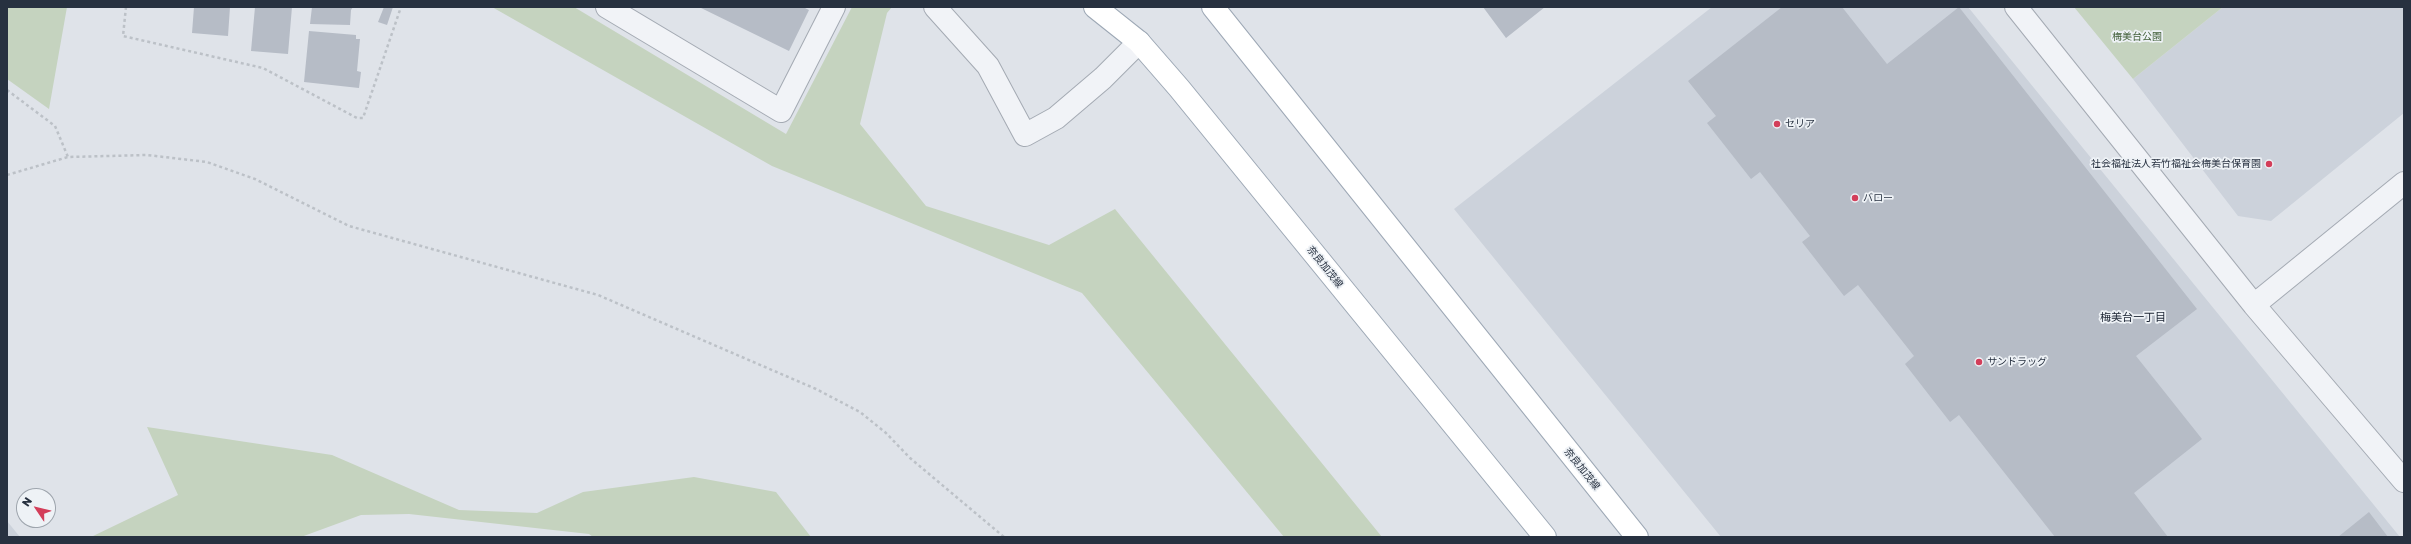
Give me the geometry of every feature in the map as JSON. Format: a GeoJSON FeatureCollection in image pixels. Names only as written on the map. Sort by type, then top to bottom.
{"type":"FeatureCollection","features":[{"type":"Feature","properties":{"kind":"main road","name":"奈良加茂線"},"geometry":{"type":"LineString","coordinates":[[1095,7],[1139,42],[1189,100],[1545,537]]}},
{"type":"Feature","properties":{"kind":"main road","name":"奈良加茂線"},"geometry":{"type":"LineString","coordinates":[[1213,7],[1637,537]]}},
{"type":"Feature","properties":{"kind":"street"},"geometry":{"type":"LineString","coordinates":[[607,7],[781,111],[834,7]]}},
{"type":"Feature","properties":{"kind":"street"},"geometry":{"type":"LineString","coordinates":[[935,7],[988,66],[1025,135],[1056,118],[1103,78],[1139,42]]}},
{"type":"Feature","properties":{"kind":"street"},"geometry":{"type":"LineString","coordinates":[[2016,7],[2254,305],[2404,482]]}},
{"type":"Feature","properties":{"kind":"street"},"geometry":{"type":"LineString","coordinates":[[2254,305],[2404,183]]}},
{"type":"Feature","properties":{"kind":"path"},"geometry":{"type":"LineString","coordinates":[[126,7],[123,36],[263,68],[357,118],[363,118],[401,7]]}},
{"type":"Feature","properties":{"kind":"path"},"geometry":{"type":"LineString","coordinates":[[7,90],[55,126],[68,157]]}},
{"type":"Feature","properties":{"kind":"path"},"geometry":{"type":"LineString","coordinates":[[7,175],[68,157],[148,155],[208,162],[255,179],[349,226],[598,294],[816,389],[860,412],[886,433],[910,458],[1004,537]]}},
{"type":"Feature","properties":{"kind":"shaded area"},"geometry":{"type":"Polygon","coordinates":[[[1712,7],[1968,7],[2400,537],[1721,537],[1454,209],[1712,7]]]}},
{"type":"Feature","properties":{"kind":"shaded area","name":"社会福祉法人若竹福祉会梅美台保育園"},"geometry":{"type":"Polygon","coordinates":[[[2223,7],[2404,7],[2404,113],[2271,221],[2238,216],[2133,79],[2223,7]]]}},
{"type":"Feature","properties":{"kind":"shaded area"},"geometry":{"type":"Polygon","coordinates":[[[7,521],[20,537],[7,537],[7,521]]]}},
{"type":"Feature","properties":{"kind":"green space"},"geometry":{"type":"Polygon","coordinates":[[[7,7],[67,7],[49,109],[7,79],[7,7]]]}},
{"type":"Feature","properties":{"kind":"green space"},"geometry":{"type":"Polygon","coordinates":[[[492,7],[574,7],[786,134],[852,7],[892,7],[887,13],[860,124],[926,206],[1049,245],[1115,209],[1382,537],[1284,537],[1082,293],[772,166],[492,7]]]}},
{"type":"Feature","properties":{"kind":"green space","name":"梅美台公園"},"geometry":{"type":"Polygon","coordinates":[[[2074,7],[2223,7],[2133,79],[2074,7]]]}},
{"type":"Feature","properties":{"kind":"green space"},"geometry":{"type":"Polygon","coordinates":[[[147,427],[332,455],[459,510],[537,513],[583,492],[694,477],[776,492],[811,537],[593,537],[589,534],[409,514],[361,515],[301,537],[91,537],[178,495],[147,427]]]}},
{"type":"Feature","properties":{"kind":"building"},"geometry":{"type":"Polygon","coordinates":[[[194,7],[230,7],[228,36],[192,33],[194,7]]]}},
{"type":"Feature","properties":{"kind":"building"},"geometry":{"type":"Polygon","coordinates":[[[255,7],[292,7],[288,54],[251,51],[255,7]]]}},
{"type":"Feature","properties":{"kind":"building"},"geometry":{"type":"Polygon","coordinates":[[[312,7],[353,7],[351,10],[350,25],[310,24],[312,7]]]}},
{"type":"Feature","properties":{"kind":"building"},"geometry":{"type":"Polygon","coordinates":[[[384,7],[393,7],[387,25],[378,22],[384,7]]]}},
{"type":"Feature","properties":{"kind":"building"},"geometry":{"type":"Polygon","coordinates":[[[699,7],[803,7],[809,10],[789,51],[699,7]]]}},
{"type":"Feature","properties":{"kind":"building"},"geometry":{"type":"Polygon","coordinates":[[[1483,7],[1545,7],[1506,38],[1483,7]]]}},
{"type":"Feature","properties":{"kind":"building"},"geometry":{"type":"Polygon","coordinates":[[[1782,7],[1842,7],[1887,64],[1959,7],[2197,309],[2136,356],[2202,439],[2134,493],[2168,537],[2055,537],[1959,415],[1950,422],[1905,364],[1914,356],[1858,285],[1844,296],[1802,242],[1810,236],[1760,172],[1751,179],[1707,123],[1716,116],[1688,81],[1782,7]]]}},
{"type":"Feature","properties":{"kind":"building"},"geometry":{"type":"Polygon","coordinates":[[[309,31],[356,35],[356,39],[360,39],[357,71],[361,72],[359,88],[304,82],[309,31]]]}},
{"type":"Feature","properties":{"kind":"building"},"geometry":{"type":"Polygon","coordinates":[[[2369,512],[2388,537],[2338,537],[2369,512]]]}},
{"type":"Feature","properties":{"kind":"place","name":"セリア"},"geometry":{"type":"Point","coordinates":[1777,124]}},
{"type":"Feature","properties":{"kind":"place","name":"社会福祉法人若竹福祉会梅美台保育園"},"geometry":{"type":"Point","coordinates":[2269,164]}},
{"type":"Feature","properties":{"kind":"place","name":"バロー"},"geometry":{"type":"Point","coordinates":[1855,198]}},
{"type":"Feature","properties":{"kind":"place","name":"サンドラッグ"},"geometry":{"type":"Point","coordinates":[1979,362]}},
{"type":"Feature","properties":{"kind":"district","name":"梅美台一丁目"},"geometry":{"type":"Point","coordinates":[2133,318]}}]}
